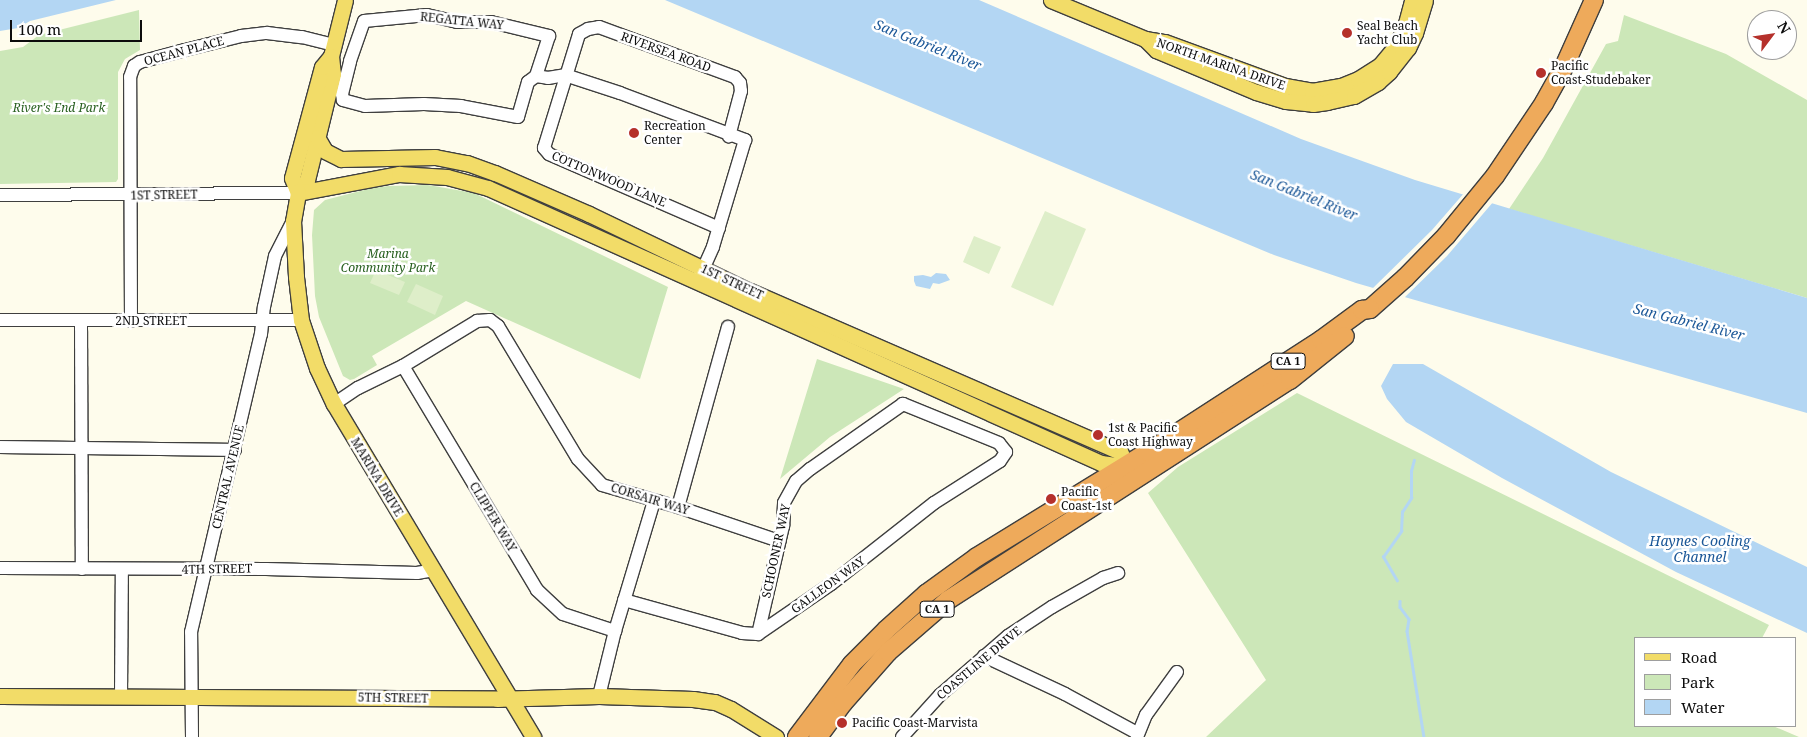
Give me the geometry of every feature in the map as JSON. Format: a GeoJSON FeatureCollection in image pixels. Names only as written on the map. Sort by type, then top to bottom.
{"type":"FeatureCollection","features":[{"type":"Feature","properties":{"kind":"highway","name":"CA 1"},"geometry":{"type":"LineString","coordinates":[[818,737],[843,702],[888,652],[948,600],[1290,380],[1368,316],[1371,308],[1405,278],[1446,236],[1489,184],[1544,103],[1564,67],[1592,0]]}},
{"type":"Feature","properties":{"kind":"highway","name":"CA 1"},"geometry":{"type":"LineString","coordinates":[[797,737],[852,664],[926,594],[977,557],[1322,340],[1362,310],[1371,308]]}},
{"type":"Feature","properties":{"kind":"main road","name":"MARINA DRIVE"},"geometry":{"type":"LineString","coordinates":[[346,0],[333,50],[333,74],[307,180],[298,194],[293,221],[296,277],[302,320],[317,368],[334,404],[533,737]]}},
{"type":"Feature","properties":{"kind":"main road","name":"NORTH MARINA DRIVE"},"geometry":{"type":"LineString","coordinates":[[1051,0],[1145,39],[1165,42],[1297,90],[1312,91],[1341,86],[1384,69]]}},
{"type":"Feature","properties":{"kind":"main road"},"geometry":{"type":"LineString","coordinates":[[1384,69],[1396,46],[1412,0]]}},
{"type":"Feature","properties":{"kind":"main road"},"geometry":{"type":"LineString","coordinates":[[1384,69],[1408,48],[1415,33],[1425,0]]}},
{"type":"Feature","properties":{"kind":"main road","name":"MARINA DRIVE"},"geometry":{"type":"LineString","coordinates":[[298,194],[292,178],[322,67],[333,50]]}},
{"type":"Feature","properties":{"kind":"main road"},"geometry":{"type":"LineString","coordinates":[[317,137],[325,151],[341,159],[389,156]]}},
{"type":"Feature","properties":{"kind":"main road","name":"1ST STREET"},"geometry":{"type":"LineString","coordinates":[[328,187],[389,156],[435,157],[467,163],[590,214],[750,291],[1120,452],[1127,464],[1143,474]]}},
{"type":"Feature","properties":{"kind":"main road","name":"1ST STREET"},"geometry":{"type":"LineString","coordinates":[[298,194],[398,174],[448,177],[468,182],[509,197],[1101,463],[1127,464]]}},
{"type":"Feature","properties":{"kind":"main road","name":"5TH STREET"},"geometry":{"type":"LineString","coordinates":[[0,696],[510,698],[599,696],[693,698],[715,702],[755,722],[776,737]]}},
{"type":"Feature","properties":{"kind":"street","name":"REGATTA WAY"},"geometry":{"type":"LineString","coordinates":[[350,61],[364,21],[427,15],[457,22],[491,22],[549,36],[536,76]]}},
{"type":"Feature","properties":{"kind":"street","name":"RIVERSEA ROAD"},"geometry":{"type":"LineString","coordinates":[[565,76],[579,34],[588,29],[599,27],[666,51],[735,78],[740,83],[741,91],[729,136]]}},
{"type":"Feature","properties":{"kind":"street","name":"OCEAN PLACE"},"geometry":{"type":"LineString","coordinates":[[129,196],[130,77],[134,66],[140,62],[222,41],[267,33],[302,37],[333,50]]}},
{"type":"Feature","properties":{"kind":"street"},"geometry":{"type":"LineString","coordinates":[[333,50],[350,61],[342,97],[346,103],[365,106],[424,104],[461,106],[518,117],[528,82],[536,76],[548,78],[565,76],[620,93],[729,136],[745,140],[719,228],[697,282]]}},
{"type":"Feature","properties":{"kind":"street","name":"COTTONWOOD LANE"},"geometry":{"type":"LineString","coordinates":[[565,76],[544,148],[546,152],[719,228]]}},
{"type":"Feature","properties":{"kind":"street","name":"1ST STREET"},"geometry":{"type":"LineString","coordinates":[[0,195],[298,194]]}},
{"type":"Feature","properties":{"kind":"street"},"geometry":{"type":"LineString","coordinates":[[129,196],[130,322]]}},
{"type":"Feature","properties":{"kind":"street","name":"CENTRAL AVENUE"},"geometry":{"type":"LineString","coordinates":[[192,737],[191,632],[261,334],[275,256],[293,221]]}},
{"type":"Feature","properties":{"kind":"street","name":"CORSAIR WAY"},"geometry":{"type":"LineString","coordinates":[[403,366],[477,321],[486,319],[498,326],[578,459],[602,484],[779,541]]}},
{"type":"Feature","properties":{"kind":"street","name":"2ND STREET"},"geometry":{"type":"LineString","coordinates":[[0,320],[130,322],[302,320]]}},
{"type":"Feature","properties":{"kind":"street"},"geometry":{"type":"LineString","coordinates":[[81,321],[82,569]]}},
{"type":"Feature","properties":{"kind":"street"},"geometry":{"type":"LineString","coordinates":[[678,507],[728,327]]}},
{"type":"Feature","properties":{"kind":"street"},"geometry":{"type":"LineString","coordinates":[[334,404],[358,388],[403,366]]}},
{"type":"Feature","properties":{"kind":"street","name":"CLIPPER WAY"},"geometry":{"type":"LineString","coordinates":[[403,366],[537,590],[563,614],[615,631]]}},
{"type":"Feature","properties":{"kind":"street","name":"SCHOONER WAY"},"geometry":{"type":"LineString","coordinates":[[758,634],[783,526],[784,504],[796,481],[902,404],[999,443],[1006,452]]}},
{"type":"Feature","properties":{"kind":"street"},"geometry":{"type":"LineString","coordinates":[[0,447],[235,450]]}},
{"type":"Feature","properties":{"kind":"street","name":"GALLEON WAY"},"geometry":{"type":"LineString","coordinates":[[758,634],[831,584],[934,503],[1000,460],[1006,452]]}},
{"type":"Feature","properties":{"kind":"street"},"geometry":{"type":"LineString","coordinates":[[599,696],[615,631],[654,501]]}},
{"type":"Feature","properties":{"kind":"street","name":"4TH STREET"},"geometry":{"type":"LineString","coordinates":[[0,568],[266,569],[417,573],[434,570]]}},
{"type":"Feature","properties":{"kind":"street"},"geometry":{"type":"LineString","coordinates":[[121,697],[122,569]]}},
{"type":"Feature","properties":{"kind":"street","name":"COASTLINE DRIVE"},"geometry":{"type":"LineString","coordinates":[[905,736],[940,695],[1008,636],[1052,607],[1104,578],[1118,573]]}},
{"type":"Feature","properties":{"kind":"street"},"geometry":{"type":"LineString","coordinates":[[624,600],[742,633],[758,634]]}},
{"type":"Feature","properties":{"kind":"street"},"geometry":{"type":"LineString","coordinates":[[984,656],[1065,694],[1137,735],[1146,715],[1177,672]]}},
{"type":"Feature","properties":{"kind":"green space","name":"River's End Park"},"geometry":{"type":"Polygon","coordinates":[[[139,10],[140,50],[125,59],[118,72],[118,179],[116,182],[0,184],[0,51],[23,47],[39,35],[139,10]]]}},
{"type":"Feature","properties":{"kind":"green space"},"geometry":{"type":"Polygon","coordinates":[[[1624,15],[1726,54],[1807,100],[1807,298],[1509,209],[1543,158],[1606,44],[1618,41],[1624,15]]]}},
{"type":"Feature","properties":{"kind":"green space","name":"Marina Community Park"},"geometry":{"type":"Polygon","coordinates":[[[428,185],[474,193],[668,287],[640,379],[466,301],[372,356],[377,365],[354,379],[350,380],[343,376],[319,317],[315,296],[312,235],[314,210],[325,200],[372,188],[428,185]]]}},
{"type":"Feature","properties":{"kind":"green space"},"geometry":{"type":"Polygon","coordinates":[[[1045,211],[1086,229],[1053,306],[1011,287],[1045,211]]]}},
{"type":"Feature","properties":{"kind":"green space"},"geometry":{"type":"Polygon","coordinates":[[[974,236],[1001,247],[989,274],[963,262],[974,236]]]}},
{"type":"Feature","properties":{"kind":"green space"},"geometry":{"type":"Polygon","coordinates":[[[376,270],[405,282],[399,295],[370,283],[376,270]]]}},
{"type":"Feature","properties":{"kind":"green space"},"geometry":{"type":"Polygon","coordinates":[[[416,284],[443,296],[435,315],[407,302],[416,284]]]}},
{"type":"Feature","properties":{"kind":"green space"},"geometry":{"type":"Polygon","coordinates":[[[817,359],[904,389],[830,437],[780,479],[817,359]]]}},
{"type":"Feature","properties":{"kind":"green space"},"geometry":{"type":"Polygon","coordinates":[[[1297,393],[1769,625],[1763,637],[1634,637],[1634,727],[1775,727],[1799,737],[1206,737],[1266,680],[1148,493],[1178,467],[1297,393]]]}},
{"type":"Feature","properties":{"kind":"water"},"geometry":{"type":"Polygon","coordinates":[[[0,0],[116,0],[30,21],[18,28],[0,31],[0,0]]]}},
{"type":"Feature","properties":{"kind":"water","name":"San Gabriel River"},"geometry":{"type":"Polygon","coordinates":[[[665,0],[979,0],[1301,139],[1415,180],[1807,298],[1807,413],[1356,283],[1274,255],[665,0]]]}},
{"type":"Feature","properties":{"kind":"water"},"geometry":{"type":"Polygon","coordinates":[[[936,273],[946,274],[950,280],[939,284],[933,283],[930,289],[916,286],[914,276],[923,275],[931,277],[936,273]]]}},
{"type":"Feature","properties":{"kind":"water","name":"Haynes Cooling Channel"},"geometry":{"type":"Polygon","coordinates":[[[1393,364],[1423,364],[1611,472],[1807,567],[1807,633],[1676,572],[1502,478],[1406,422],[1387,399],[1381,386],[1393,364]]]}},
{"type":"Feature","properties":{"kind":"pier"},"geometry":{"type":"Polygon","coordinates":[[[1465,192],[1494,201],[1447,256],[1403,299],[1371,290],[1432,230],[1465,192]]]}},
{"type":"Feature","properties":{"kind":"waterway"},"geometry":{"type":"LineString","coordinates":[[1397,581],[1383,557],[1401,531],[1402,512],[1411,498],[1411,471],[1414,460]]}},
{"type":"Feature","properties":{"kind":"waterway"},"geometry":{"type":"LineString","coordinates":[[1400,601],[1400,607],[1409,619],[1407,631],[1424,737]]}},
{"type":"Feature","properties":{"kind":"place","name":"Seal Beach Yacht Club"},"geometry":{"type":"Point","coordinates":[1347,33]}},
{"type":"Feature","properties":{"kind":"place","name":"Pacific Coast-Studebaker"},"geometry":{"type":"Point","coordinates":[1541,73]}},
{"type":"Feature","properties":{"kind":"place","name":"Recreation Center"},"geometry":{"type":"Point","coordinates":[634,133]}},
{"type":"Feature","properties":{"kind":"place","name":"1st & Pacific Coast Highway"},"geometry":{"type":"Point","coordinates":[1098,435]}},
{"type":"Feature","properties":{"kind":"place","name":"Pacific Coast-1st"},"geometry":{"type":"Point","coordinates":[1051,499]}},
{"type":"Feature","properties":{"kind":"place","name":"Pacific Coast-Marvista"},"geometry":{"type":"Point","coordinates":[842,723]}}]}
